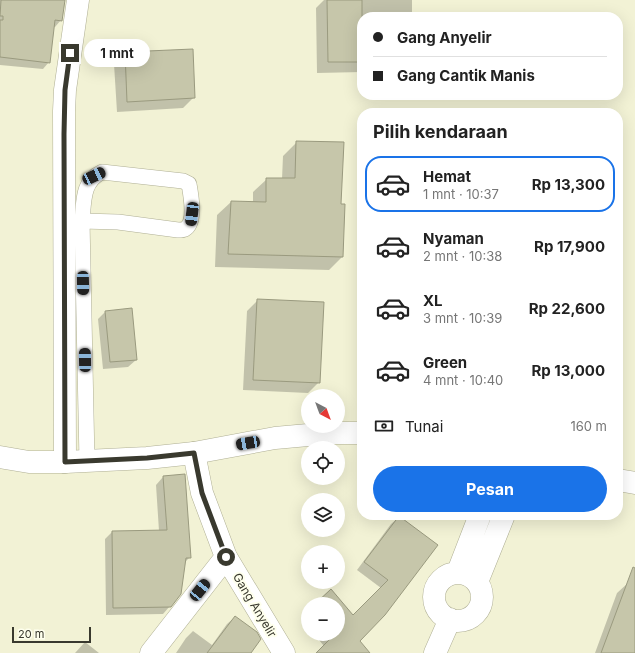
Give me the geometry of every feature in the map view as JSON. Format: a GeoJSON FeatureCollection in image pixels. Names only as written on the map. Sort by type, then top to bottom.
{"type":"FeatureCollection","features":[{"type":"Feature","properties":{"kind":"street"},"geometry":{"type":"LineString","coordinates":[[65,462],[64,111],[66,84],[78,0]]}},
{"type":"Feature","properties":{"kind":"street"},"geometry":{"type":"LineString","coordinates":[[0,457],[29,462],[65,462],[147,458],[194,453],[275,438],[330,433],[357,433]]}},
{"type":"Feature","properties":{"kind":"street","name":"Gang Anyelir"},"geometry":{"type":"LineString","coordinates":[[194,453],[202,493],[226,557],[280,651]]}},
{"type":"Feature","properties":{"kind":"street"},"geometry":{"type":"LineString","coordinates":[[623,481],[635,483]]}},
{"type":"Feature","properties":{"kind":"street"},"geometry":{"type":"LineString","coordinates":[[458,572],[478,520]]}},
{"type":"Feature","properties":{"kind":"street"},"geometry":{"type":"LineString","coordinates":[[477,582],[502,520]]}},
{"type":"Feature","properties":{"kind":"street","name":"Gang Anyelir"},"geometry":{"type":"LineString","coordinates":[[151,653],[226,557]]}},
{"type":"Feature","properties":{"kind":"street"},"geometry":{"type":"LineString","coordinates":[[458,572],[472,577],[481,589],[482,596],[477,611],[465,620],[450,619],[444,616],[435,604],[435,589],[438,582],[444,577],[458,572]]}},
{"type":"Feature","properties":{"kind":"street"},"geometry":{"type":"LineString","coordinates":[[435,653],[450,619]]}},
{"type":"Feature","properties":{"kind":"lane"},"geometry":{"type":"LineString","coordinates":[[82,221],[118,222],[178,230],[185,229],[190,223],[192,214],[188,184],[183,181],[102,172],[94,176],[86,189],[82,221],[87,461]]}},
{"type":"Feature","properties":{"kind":"building"},"geometry":{"type":"Polygon","coordinates":[[[1,0],[65,0],[62,21],[55,20],[50,63],[0,57],[0,20],[3,20],[3,16],[0,16],[1,0]]]}},
{"type":"Feature","properties":{"kind":"building"},"geometry":{"type":"Polygon","coordinates":[[[327,0],[362,0],[362,12],[357,12],[357,62],[328,62],[327,0]]]}},
{"type":"Feature","properties":{"kind":"building"},"geometry":{"type":"Polygon","coordinates":[[[193,49],[195,98],[127,102],[125,52],[193,49]]]}},
{"type":"Feature","properties":{"kind":"building"},"geometry":{"type":"Polygon","coordinates":[[[296,141],[344,142],[341,204],[345,204],[343,257],[228,254],[231,201],[266,202],[266,178],[295,178],[296,141]]]}},
{"type":"Feature","properties":{"kind":"building"},"geometry":{"type":"Polygon","coordinates":[[[257,299],[324,302],[320,383],[253,380],[257,299]]]}},
{"type":"Feature","properties":{"kind":"building"},"geometry":{"type":"Polygon","coordinates":[[[132,308],[137,360],[110,362],[105,311],[132,308]]]}},
{"type":"Feature","properties":{"kind":"building"},"geometry":{"type":"Polygon","coordinates":[[[185,474],[191,558],[186,558],[181,594],[171,607],[113,608],[112,531],[167,530],[163,476],[185,474]]]}},
{"type":"Feature","properties":{"kind":"building"},"geometry":{"type":"Polygon","coordinates":[[[396,520],[404,520],[438,545],[385,615],[360,641],[370,653],[316,653],[328,641],[345,641],[345,606],[353,615],[388,580],[364,562],[396,520]]]}},
{"type":"Feature","properties":{"kind":"building"},"geometry":{"type":"Polygon","coordinates":[[[633,567],[635,568],[635,653],[601,653],[633,567]]]}},
{"type":"Feature","properties":{"kind":"building"},"geometry":{"type":"Polygon","coordinates":[[[331,589],[338,597],[322,597],[331,589]]]}},
{"type":"Feature","properties":{"kind":"building"},"geometry":{"type":"Polygon","coordinates":[[[235,616],[257,632],[261,639],[251,653],[207,653],[235,616]]]}},
{"type":"Feature","properties":{"kind":"route"},"geometry":{"type":"LineString","coordinates":[[70,53],[64,111],[65,462],[147,458],[194,453],[202,493],[226,557]]}}]}
